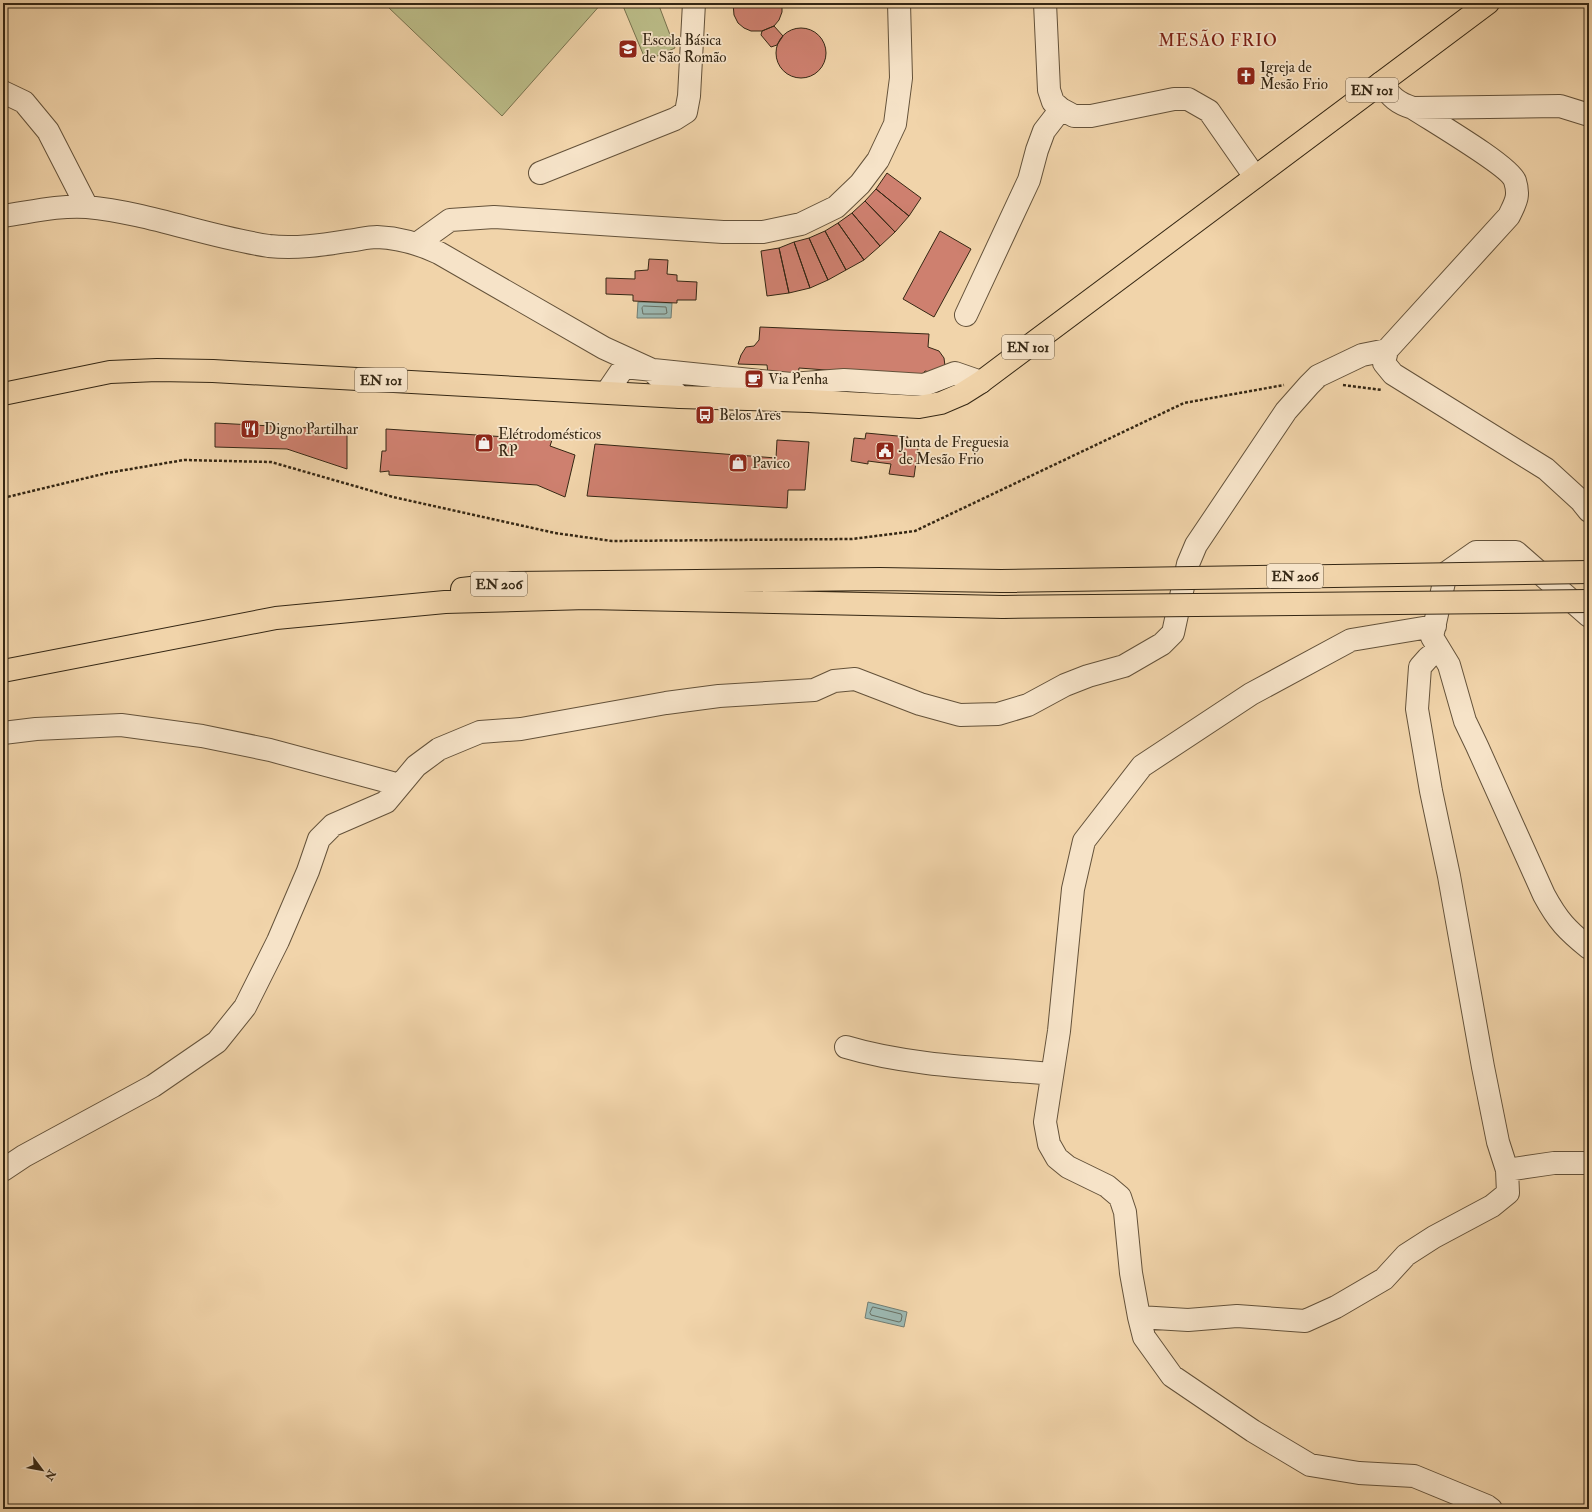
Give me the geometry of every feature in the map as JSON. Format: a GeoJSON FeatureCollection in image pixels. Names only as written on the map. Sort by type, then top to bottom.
{"type":"FeatureCollection","features":[{"type":"Feature","properties":{"kind":"main road","name":"EN 101"},"geometry":{"type":"LineString","coordinates":[[3,394],[110,372],[157,370],[213,371],[680,397],[762,391],[919,407],[941,403],[962,394],[981,382],[1488,3]]}},
{"type":"Feature","properties":{"kind":"main road","name":"EN 206"},"geometry":{"type":"LineString","coordinates":[[3,658],[254,612],[514,583],[880,579],[1001,581],[1589,572]]}},
{"type":"Feature","properties":{"kind":"main road","name":"EN 206"},"geometry":{"type":"LineString","coordinates":[[3,671],[276,618],[445,602],[587,598],[1003,607],[1589,601]]}},
{"type":"Feature","properties":{"kind":"street"},"geometry":{"type":"LineString","coordinates":[[540,172],[675,120],[686,112],[689,96],[694,3]]}},
{"type":"Feature","properties":{"kind":"street"},"geometry":{"type":"LineString","coordinates":[[418,243],[450,220],[494,217],[723,232],[763,232],[801,224],[836,207],[860,184],[878,160],[895,124],[901,78],[899,3]]}},
{"type":"Feature","properties":{"kind":"street"},"geometry":{"type":"LineString","coordinates":[[1045,3],[1049,90],[1053,102],[1061,109],[1074,116],[1091,116],[1174,99],[1188,99],[1209,111],[1255,177]]}},
{"type":"Feature","properties":{"kind":"street"},"geometry":{"type":"LineString","coordinates":[[1381,83],[1389,95],[1401,105],[1413,108],[1560,106],[1589,115]]}},
{"type":"Feature","properties":{"kind":"street"},"geometry":{"type":"LineString","coordinates":[[3,92],[24,102],[48,131],[87,207]]}},
{"type":"Feature","properties":{"kind":"street"},"geometry":{"type":"LineString","coordinates":[[1413,108],[1502,166],[1515,180],[1518,196],[1509,216],[1387,350],[1384,363],[1393,374],[1546,469],[1581,501],[1589,511]]}},
{"type":"Feature","properties":{"kind":"street"},"geometry":{"type":"LineString","coordinates":[[966,315],[1028,180],[1044,131],[1061,109]]}},
{"type":"Feature","properties":{"kind":"street"},"geometry":{"type":"LineString","coordinates":[[3,216],[61,207],[87,207],[148,218],[270,246],[312,246],[376,237],[399,239],[418,243],[439,252],[604,348],[650,369],[680,397]]}},
{"type":"Feature","properties":{"kind":"street"},"geometry":{"type":"LineString","coordinates":[[604,348],[624,367],[633,394]]}},
{"type":"Feature","properties":{"kind":"street"},"geometry":{"type":"LineString","coordinates":[[3,1170],[24,1156],[153,1086],[217,1042],[249,1000],[278,941],[308,871],[319,839],[333,825],[386,802],[416,766],[439,749],[480,732],[521,729],[666,703],[704,698],[814,690],[834,681],[855,679],[920,704],[960,715],[998,714],[1028,705],[1064,685],[1088,676],[1124,666],[1162,644],[1173,633],[1188,564],[1196,545],[1286,411],[1309,384],[1318,376],[1362,355],[1387,350]]}},
{"type":"Feature","properties":{"kind":"street"},"geometry":{"type":"LineString","coordinates":[[624,367],[650,369],[762,391]]}},
{"type":"Feature","properties":{"kind":"street"},"geometry":{"type":"LineString","coordinates":[[607,392],[624,367]]}},
{"type":"Feature","properties":{"kind":"street"},"geometry":{"type":"LineString","coordinates":[[1589,616],[1516,552],[1476,552],[1446,573],[1432,637],[1449,665],[1465,721],[1478,746],[1555,917],[1589,948]]}},
{"type":"Feature","properties":{"kind":"street"},"geometry":{"type":"LineString","coordinates":[[1435,626],[1351,640],[1251,694],[1142,766],[1084,841],[1072,889],[1059,1031],[1045,1122],[1049,1144],[1057,1158],[1068,1167],[1107,1186],[1120,1197],[1125,1212],[1131,1273],[1144,1337],[1172,1376],[1253,1431],[1310,1465],[1359,1473],[1414,1476],[1491,1509]]}},
{"type":"Feature","properties":{"kind":"street"},"geometry":{"type":"LineString","coordinates":[[1139,1318],[1188,1320],[1237,1316],[1305,1321],[1336,1307],[1384,1279],[1406,1255],[1434,1237],[1492,1206],[1508,1193],[1507,1170],[1498,1142],[1483,1067],[1449,876],[1431,792],[1418,708],[1420,667],[1439,649]]}},
{"type":"Feature","properties":{"kind":"street"},"geometry":{"type":"LineString","coordinates":[[3,733],[36,729],[121,725],[202,736],[270,750],[400,785]]}},
{"type":"Feature","properties":{"kind":"street"},"geometry":{"type":"LineString","coordinates":[[846,1047],[871,1054],[946,1065],[1052,1074]]}},
{"type":"Feature","properties":{"kind":"street"},"geometry":{"type":"LineString","coordinates":[[1507,1170],[1554,1163],[1589,1163]]}},
{"type":"Feature","properties":{"kind":"path"},"geometry":{"type":"LineString","coordinates":[[3,498],[107,473],[184,460],[271,462],[393,496],[555,533],[612,540],[852,539],[916,530],[1184,403],[1285,384],[1309,384]]}},
{"type":"Feature","properties":{"kind":"path"},"geometry":{"type":"LineString","coordinates":[[1338,384],[1386,390]]}},
{"type":"Feature","properties":{"kind":"green space"},"geometry":{"type":"Polygon","coordinates":[[[392,3],[602,3],[502,116],[388,7],[392,3]]]}},
{"type":"Feature","properties":{"kind":"green space"},"geometry":{"type":"Polygon","coordinates":[[[630,3],[658,3],[675,48],[646,61],[623,6],[630,3]]]}},
{"type":"Feature","properties":{"kind":"water"},"geometry":{"type":"Polygon","coordinates":[[[638,302],[672,303],[671,318],[637,318],[638,302]]]}},
{"type":"Feature","properties":{"kind":"water"},"geometry":{"type":"Polygon","coordinates":[[[868,1302],[907,1312],[904,1327],[865,1318],[868,1302]]]}},
{"type":"Feature","properties":{"kind":"building"},"geometry":{"type":"Polygon","coordinates":[[[733,3],[782,3],[782,12],[779,20],[774,26],[762,31],[751,31],[738,23],[734,15],[733,3]]]}},
{"type":"Feature","properties":{"kind":"building"},"geometry":{"type":"Polygon","coordinates":[[[774,26],[783,36],[777,45],[771,47],[761,35],[762,31],[774,26]]]}},
{"type":"Feature","properties":{"kind":"building"},"geometry":{"type":"Polygon","coordinates":[[[801,28],[811,30],[819,35],[824,43],[826,53],[824,63],[819,71],[811,76],[801,78],[791,76],[783,71],[778,63],[776,53],[778,43],[783,35],[791,30],[801,28]]]}},
{"type":"Feature","properties":{"kind":"building"},"geometry":{"type":"Polygon","coordinates":[[[887,173],[921,198],[909,216],[876,189],[887,173]]]}},
{"type":"Feature","properties":{"kind":"building"},"geometry":{"type":"Polygon","coordinates":[[[876,189],[909,216],[895,232],[865,201],[876,189]]]}},
{"type":"Feature","properties":{"kind":"building"},"geometry":{"type":"Polygon","coordinates":[[[865,201],[895,232],[880,246],[852,213],[865,201]]]}},
{"type":"Feature","properties":{"kind":"building"},"geometry":{"type":"Polygon","coordinates":[[[852,213],[880,246],[864,260],[838,223],[852,213]]]}},
{"type":"Feature","properties":{"kind":"building"},"geometry":{"type":"Polygon","coordinates":[[[838,223],[864,260],[846,270],[825,231],[838,223]]]}},
{"type":"Feature","properties":{"kind":"building"},"geometry":{"type":"Polygon","coordinates":[[[825,231],[846,270],[828,280],[809,238],[825,231]]]}},
{"type":"Feature","properties":{"kind":"building"},"geometry":{"type":"Polygon","coordinates":[[[940,231],[971,249],[934,317],[903,299],[940,231]]]}},
{"type":"Feature","properties":{"kind":"building"},"geometry":{"type":"Polygon","coordinates":[[[809,238],[828,280],[810,288],[794,242],[809,238]]]}},
{"type":"Feature","properties":{"kind":"building"},"geometry":{"type":"Polygon","coordinates":[[[794,242],[810,288],[789,293],[779,248],[794,242]]]}},
{"type":"Feature","properties":{"kind":"building"},"geometry":{"type":"Polygon","coordinates":[[[779,248],[789,293],[767,296],[761,251],[779,248]]]}},
{"type":"Feature","properties":{"kind":"building"},"geometry":{"type":"Polygon","coordinates":[[[649,259],[668,260],[667,274],[677,275],[677,281],[697,282],[696,300],[677,300],[677,303],[633,301],[633,295],[606,294],[606,278],[635,279],[635,271],[648,270],[649,259]]]}},
{"type":"Feature","properties":{"kind":"building"},"geometry":{"type":"Polygon","coordinates":[[[760,327],[929,334],[928,347],[939,351],[944,358],[945,366],[939,374],[925,371],[921,377],[799,368],[797,383],[768,374],[767,365],[738,364],[746,347],[754,346],[759,340],[760,327]]]}},
{"type":"Feature","properties":{"kind":"building"},"geometry":{"type":"Polygon","coordinates":[[[215,423],[347,430],[347,469],[287,449],[215,447],[215,423]]]}},
{"type":"Feature","properties":{"kind":"building"},"geometry":{"type":"Polygon","coordinates":[[[386,429],[552,440],[550,446],[575,455],[565,497],[537,485],[389,475],[389,471],[380,472],[382,451],[386,451],[386,429]]]}},
{"type":"Feature","properties":{"kind":"building","name":"Junta de Freguesia de Mesão Frio"},"geometry":{"type":"Polygon","coordinates":[[[866,433],[908,437],[907,439],[919,441],[914,477],[889,474],[891,464],[868,461],[868,464],[851,461],[854,438],[865,439],[866,433]]]}},
{"type":"Feature","properties":{"kind":"building"},"geometry":{"type":"Polygon","coordinates":[[[777,440],[809,442],[805,490],[788,490],[787,508],[587,496],[595,444],[776,458],[777,440]]]}},
{"type":"Feature","properties":{"kind":"place","name":"Escola Básica de São Romão"},"geometry":{"type":"Point","coordinates":[628,49]}},
{"type":"Feature","properties":{"kind":"place","name":"Igreja de Mesão Frio"},"geometry":{"type":"Point","coordinates":[1246,76]}},
{"type":"Feature","properties":{"kind":"place","name":"Via Penha"},"geometry":{"type":"Point","coordinates":[754,379]}},
{"type":"Feature","properties":{"kind":"place","name":"Belos Ares"},"geometry":{"type":"Point","coordinates":[705,415]}},
{"type":"Feature","properties":{"kind":"place","name":"Digno Partilhar"},"geometry":{"type":"Point","coordinates":[250,429]}},
{"type":"Feature","properties":{"kind":"place","name":"Elétrodomésticos RP"},"geometry":{"type":"Point","coordinates":[484,443]}},
{"type":"Feature","properties":{"kind":"place","name":"Junta de Freguesia de Mesão Frio"},"geometry":{"type":"Point","coordinates":[885,451]}},
{"type":"Feature","properties":{"kind":"place","name":"Pavico"},"geometry":{"type":"Point","coordinates":[738,463]}},
{"type":"Feature","properties":{"kind":"district","name":"MESÃO FRIO"},"geometry":{"type":"Point","coordinates":[1218,40]}}]}
